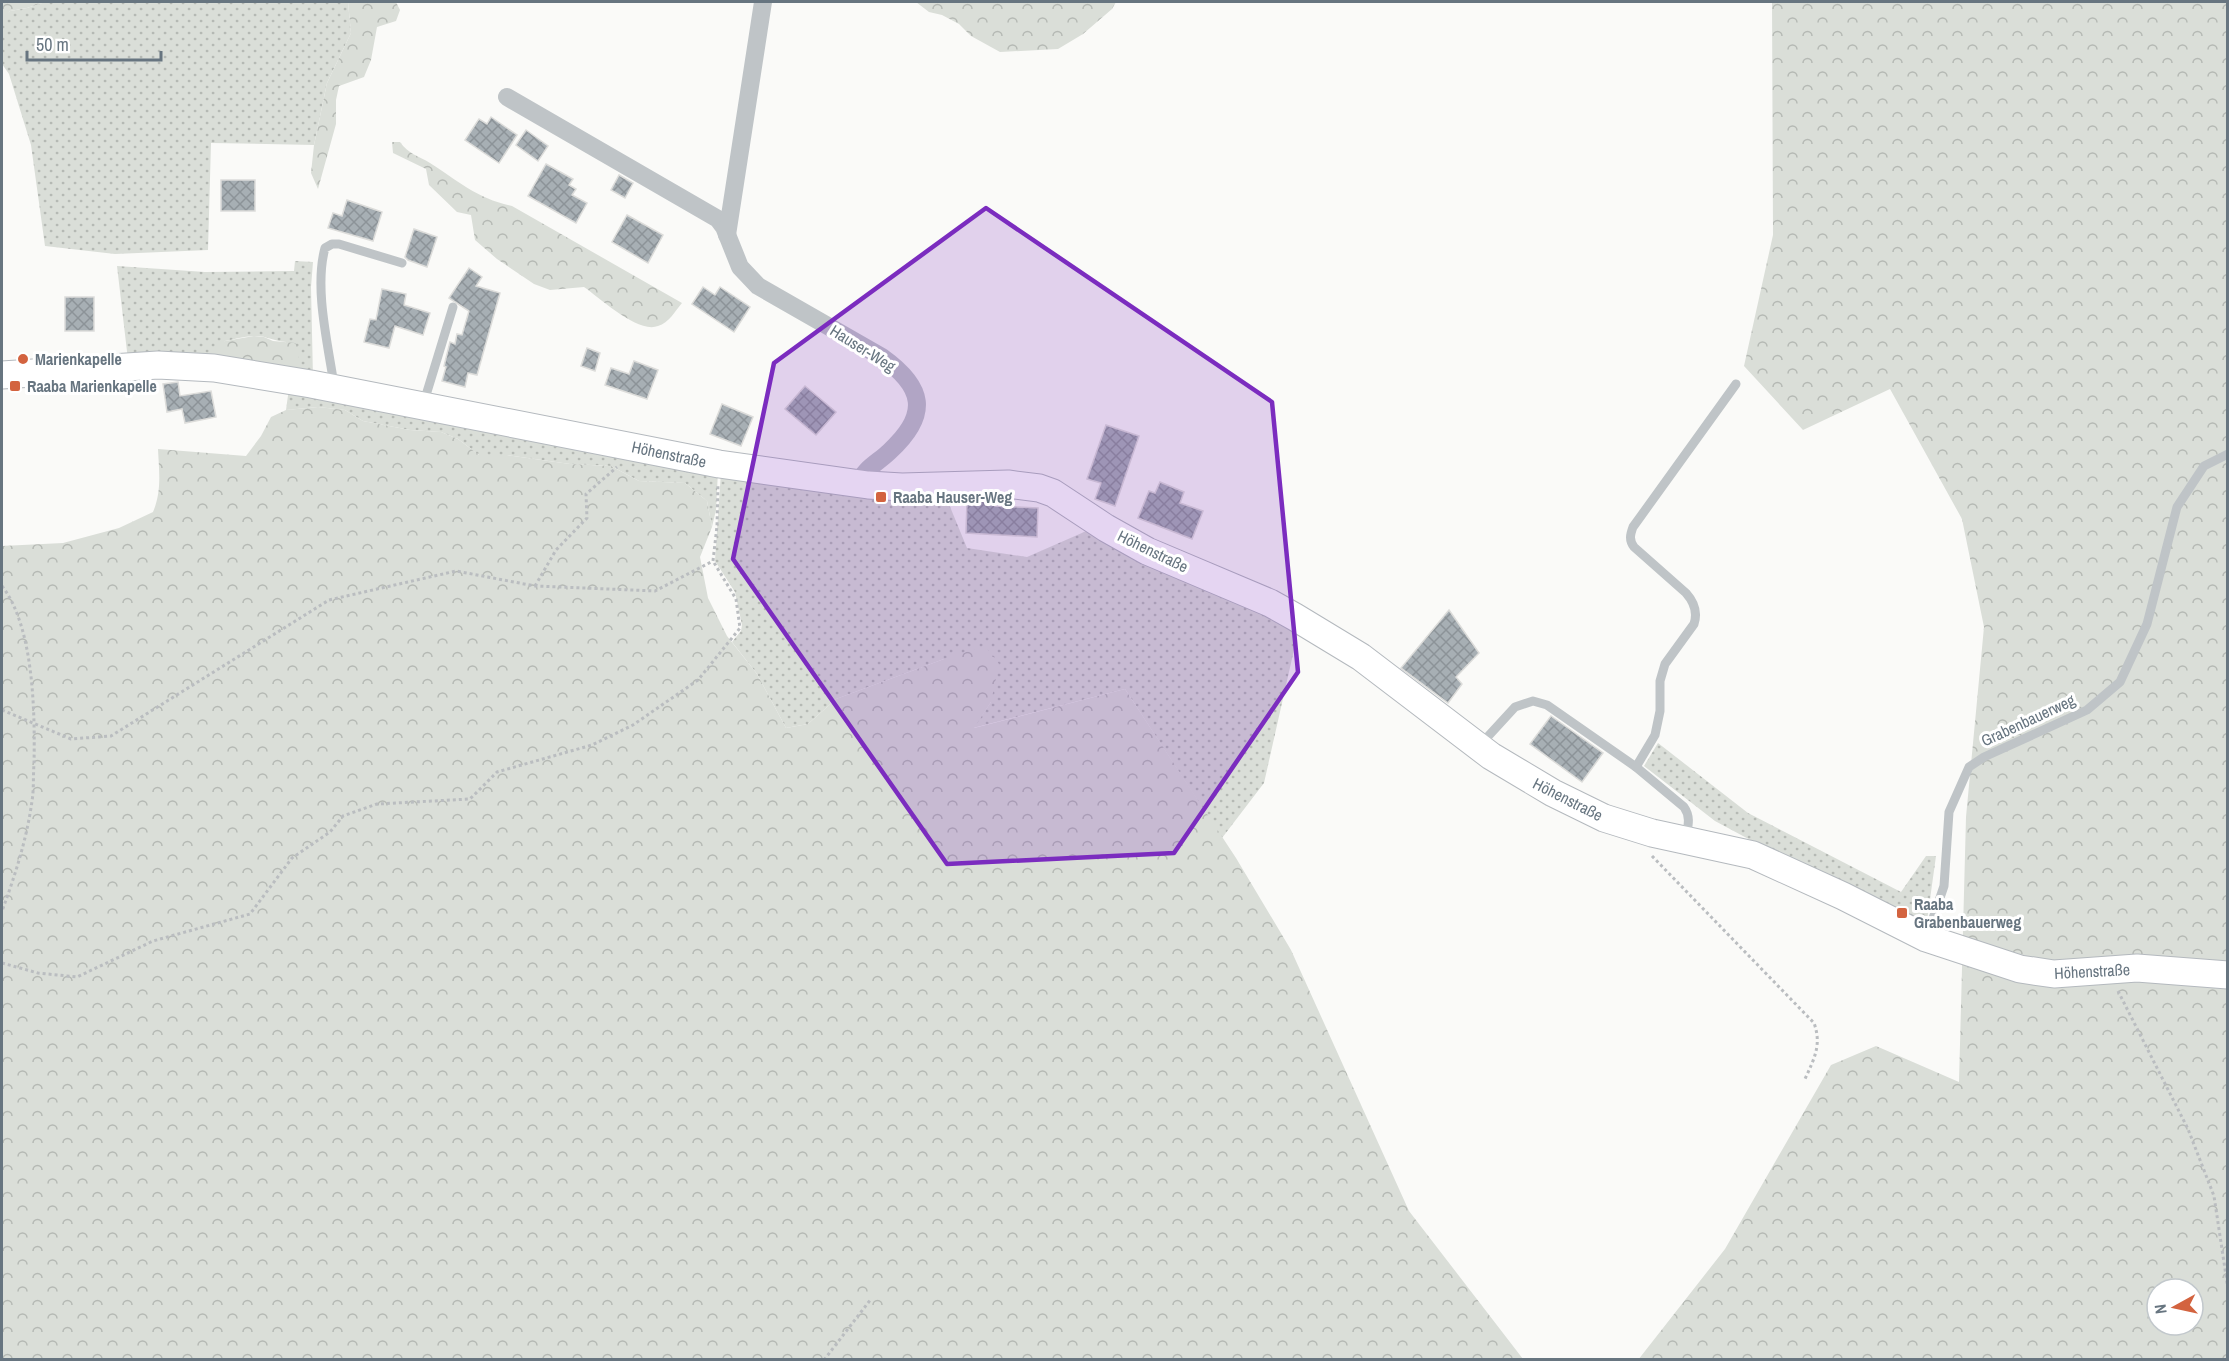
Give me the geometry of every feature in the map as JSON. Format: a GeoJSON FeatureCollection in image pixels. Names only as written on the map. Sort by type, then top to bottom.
{"type":"FeatureCollection","features":[{"type":"Feature","properties":{"kind":"street"},"geometry":{"type":"LineString","coordinates":[[726,235],[763,2]]}},
{"type":"Feature","properties":{"kind":"street","name":"Hauser-Weg"},"geometry":{"type":"LineString","coordinates":[[507,97],[718,219],[740,267],[758,286],[882,357],[898,369],[912,385],[916,394],[917,413],[912,424],[890,451],[864,472],[858,483]]}},
{"type":"Feature","properties":{"kind":"street","name":"Höhenstraße"},"geometry":{"type":"LineString","coordinates":[[2,375],[128,366],[180,365],[214,368],[334,388],[719,464],[902,487],[1024,485],[1053,493],[1115,533],[1147,550],[1270,603],[1333,639],[1491,756],[1583,808],[1652,833],[1744,853],[1774,863],[1926,938],[2020,969],[2054,974],[2148,969],[2228,975]]}},
{"type":"Feature","properties":{"kind":"lane"},"geometry":{"type":"LineString","coordinates":[[334,388],[322,291],[322,264],[325,248],[332,244],[339,244],[402,263]]}},
{"type":"Feature","properties":{"kind":"lane"},"geometry":{"type":"LineString","coordinates":[[423,406],[453,307]]}},
{"type":"Feature","properties":{"kind":"lane"},"geometry":{"type":"LineString","coordinates":[[1636,767],[1655,735],[1660,711],[1661,673],[1696,618],[1692,600],[1634,547],[1630,542],[1630,536],[1633,527],[1736,384]]}},
{"type":"Feature","properties":{"kind":"lane","name":"Grabenbauerweg"},"geometry":{"type":"LineString","coordinates":[[1926,938],[1944,886],[1949,812],[1969,767],[1984,757],[2087,710],[2120,682],[2147,624],[2177,507],[2204,466],[2228,454]]}},
{"type":"Feature","properties":{"kind":"lane"},"geometry":{"type":"LineString","coordinates":[[1479,747],[1515,707],[1533,701],[1547,705],[1636,767],[1684,807],[1689,821],[1685,840]]}},
{"type":"Feature","properties":{"kind":"path"},"geometry":{"type":"LineString","coordinates":[[535,586],[556,550],[587,518],[586,494],[639,448]]}},
{"type":"Feature","properties":{"kind":"path"},"geometry":{"type":"LineString","coordinates":[[2,963],[38,973],[77,977],[153,941],[250,914],[292,858],[330,832],[343,816],[377,804],[471,799],[497,772],[592,745],[633,725],[698,680],[740,628],[736,599],[713,561],[717,526],[719,464]]}},
{"type":"Feature","properties":{"kind":"path"},"geometry":{"type":"LineString","coordinates":[[2,710],[71,739],[111,736],[328,600],[456,571],[535,586],[655,591],[713,561]]}},
{"type":"Feature","properties":{"kind":"path"},"geometry":{"type":"LineString","coordinates":[[2,586],[11,598],[27,646],[35,724],[32,800],[14,878],[2,911]]}},
{"type":"Feature","properties":{"kind":"path"},"geometry":{"type":"LineString","coordinates":[[1652,833],[1650,846],[1655,861],[1814,1023],[1819,1044],[1805,1079]]}},
{"type":"Feature","properties":{"kind":"path"},"geometry":{"type":"LineString","coordinates":[[2108,970],[2188,1129],[2214,1196],[2228,1289]]}},
{"type":"Feature","properties":{"kind":"path"},"geometry":{"type":"LineString","coordinates":[[824,1359],[871,1299]]}},
{"type":"Feature","properties":{"kind":"highlighted area"},"geometry":{"type":"Polygon","coordinates":[[[986,208],[1272,402],[1298,672],[1174,853],[947,864],[733,559],[774,363],[986,208]]]}},
{"type":"Feature","properties":{"kind":"green space"},"geometry":{"type":"Polygon","coordinates":[[[2,2],[45,2],[10,11],[2,22],[2,2]]]}},
{"type":"Feature","properties":{"kind":"green space"},"geometry":{"type":"Polygon","coordinates":[[[45,2],[348,2],[351,33],[327,83],[314,145],[211,143],[208,250],[115,254],[45,246],[31,145],[9,74],[2,64],[3,18],[10,11],[45,2]]]}},
{"type":"Feature","properties":{"kind":"green space"},"geometry":{"type":"Polygon","coordinates":[[[348,2],[396,2],[400,10],[396,21],[377,27],[371,60],[364,77],[339,86],[336,100],[336,124],[318,189],[311,173],[314,145],[327,83],[351,33],[348,2]]]}},
{"type":"Feature","properties":{"kind":"green space"},"geometry":{"type":"Polygon","coordinates":[[[916,2],[1116,2],[1112,9],[1083,34],[1058,49],[1000,52],[971,36],[959,24],[942,15],[929,12],[916,2]]]}},
{"type":"Feature","properties":{"kind":"green space"},"geometry":{"type":"Polygon","coordinates":[[[1772,2],[2227,2],[2227,1359],[1638,1360],[1725,1249],[1831,1065],[1876,1046],[1959,1082],[1966,817],[1984,627],[1962,519],[1890,389],[1803,430],[1744,366],[1773,235],[1772,2]]]}},
{"type":"Feature","properties":{"kind":"green space"},"geometry":{"type":"Polygon","coordinates":[[[392,142],[400,142],[410,152],[469,189],[489,199],[512,206],[682,303],[665,322],[650,327],[630,320],[584,287],[550,290],[534,284],[497,259],[475,240],[471,215],[457,212],[429,185],[426,169],[393,153],[392,142]]]}},
{"type":"Feature","properties":{"kind":"green space"},"geometry":{"type":"Polygon","coordinates":[[[295,261],[313,262],[311,287],[313,378],[288,374],[286,342],[260,336],[225,341],[215,362],[128,360],[117,266],[205,272],[294,271],[295,261]]]}},
{"type":"Feature","properties":{"kind":"green space"},"geometry":{"type":"Polygon","coordinates":[[[254,336],[295,343],[300,349],[297,367],[288,374],[215,362],[217,346],[225,341],[254,336]]]}},
{"type":"Feature","properties":{"kind":"green space"},"geometry":{"type":"Polygon","coordinates":[[[289,388],[718,471],[716,510],[712,527],[707,501],[685,483],[639,481],[611,466],[570,464],[507,455],[479,455],[458,439],[441,432],[410,430],[363,421],[345,410],[318,407],[286,410],[289,388]]]}},
{"type":"Feature","properties":{"kind":"green space"},"geometry":{"type":"Polygon","coordinates":[[[318,407],[345,410],[363,421],[410,430],[441,432],[458,439],[479,455],[507,455],[570,464],[611,466],[639,481],[685,483],[707,501],[712,527],[700,557],[708,598],[727,636],[757,674],[786,728],[808,724],[836,699],[985,646],[999,664],[991,702],[974,728],[1125,689],[1236,858],[1291,950],[1409,1211],[1523,1359],[2,1359],[2,546],[63,543],[119,528],[153,512],[159,489],[158,449],[246,456],[261,436],[271,417],[286,410],[318,407]]]}},
{"type":"Feature","properties":{"kind":"green space"},"geometry":{"type":"Polygon","coordinates":[[[721,472],[946,497],[967,548],[1027,557],[1091,529],[1268,611],[1298,632],[1264,783],[1222,838],[1125,689],[973,728],[991,702],[944,659],[836,699],[808,724],[786,728],[757,674],[732,642],[741,631],[742,625],[735,592],[715,561],[721,472]]]}},
{"type":"Feature","properties":{"kind":"green space"},"geometry":{"type":"Polygon","coordinates":[[[1658,743],[1748,813],[1901,892],[1926,856],[1936,856],[1927,921],[1924,923],[1715,821],[1644,766],[1658,743]]]}},
{"type":"Feature","properties":{"kind":"building"},"geometry":{"type":"Polygon","coordinates":[[[491,117],[517,135],[499,163],[465,140],[479,119],[487,124],[491,117]]]}},
{"type":"Feature","properties":{"kind":"building"},"geometry":{"type":"Polygon","coordinates":[[[526,130],[548,146],[538,161],[516,145],[526,130]]]}},
{"type":"Feature","properties":{"kind":"building"},"geometry":{"type":"Polygon","coordinates":[[[546,164],[573,179],[569,185],[576,189],[572,195],[587,203],[576,223],[528,196],[546,164]]]}},
{"type":"Feature","properties":{"kind":"building"},"geometry":{"type":"Polygon","coordinates":[[[619,175],[633,183],[625,198],[611,190],[619,175]]]}},
{"type":"Feature","properties":{"kind":"building"},"geometry":{"type":"Polygon","coordinates":[[[221,180],[255,180],[255,211],[221,211],[221,180]]]}},
{"type":"Feature","properties":{"kind":"building"},"geometry":{"type":"Polygon","coordinates":[[[347,200],[382,212],[373,241],[328,228],[333,213],[342,216],[347,200]]]}},
{"type":"Feature","properties":{"kind":"building"},"geometry":{"type":"Polygon","coordinates":[[[627,215],[663,235],[648,263],[612,242],[627,215]]]}},
{"type":"Feature","properties":{"kind":"building"},"geometry":{"type":"Polygon","coordinates":[[[414,229],[437,237],[427,267],[405,257],[414,229]]]}},
{"type":"Feature","properties":{"kind":"building"},"geometry":{"type":"Polygon","coordinates":[[[469,268],[482,277],[476,286],[500,293],[477,375],[468,373],[465,387],[442,381],[450,342],[455,344],[457,334],[462,335],[469,311],[449,298],[469,268]]]}},
{"type":"Feature","properties":{"kind":"building"},"geometry":{"type":"Polygon","coordinates":[[[703,287],[715,295],[720,287],[750,307],[734,332],[692,304],[703,287]]]}},
{"type":"Feature","properties":{"kind":"building"},"geometry":{"type":"Polygon","coordinates":[[[382,289],[406,294],[404,305],[430,313],[423,335],[395,326],[389,348],[364,342],[370,319],[376,320],[382,289]]]}},
{"type":"Feature","properties":{"kind":"building"},"geometry":{"type":"Polygon","coordinates":[[[65,297],[94,297],[94,331],[65,331],[65,297]]]}},
{"type":"Feature","properties":{"kind":"building"},"geometry":{"type":"Polygon","coordinates":[[[587,348],[600,353],[595,371],[581,366],[587,348]]]}},
{"type":"Feature","properties":{"kind":"building"},"geometry":{"type":"Polygon","coordinates":[[[634,361],[658,370],[647,399],[605,385],[611,368],[629,374],[634,361]]]}},
{"type":"Feature","properties":{"kind":"building"},"geometry":{"type":"Polygon","coordinates":[[[178,382],[180,396],[211,391],[216,417],[185,423],[182,409],[167,412],[163,384],[178,382]]]}},
{"type":"Feature","properties":{"kind":"building"},"geometry":{"type":"Polygon","coordinates":[[[805,386],[836,412],[816,435],[785,409],[805,386]]]}},
{"type":"Feature","properties":{"kind":"building"},"geometry":{"type":"Polygon","coordinates":[[[722,404],[753,417],[741,446],[710,434],[722,404]]]}},
{"type":"Feature","properties":{"kind":"building"},"geometry":{"type":"Polygon","coordinates":[[[1106,425],[1139,436],[1115,506],[1095,499],[1101,483],[1087,479],[1106,425]]]}},
{"type":"Feature","properties":{"kind":"building"},"geometry":{"type":"Polygon","coordinates":[[[1160,482],[1184,492],[1180,503],[1203,511],[1192,539],[1138,518],[1149,491],[1155,493],[1160,482]]]}},
{"type":"Feature","properties":{"kind":"building"},"geometry":{"type":"Polygon","coordinates":[[[995,500],[995,506],[1038,508],[1037,537],[966,533],[967,501],[995,500]]]}},
{"type":"Feature","properties":{"kind":"building"},"geometry":{"type":"Polygon","coordinates":[[[1449,610],[1479,653],[1456,677],[1462,684],[1448,703],[1401,668],[1449,610]]]}},
{"type":"Feature","properties":{"kind":"building"},"geometry":{"type":"Polygon","coordinates":[[[1551,716],[1603,753],[1582,782],[1530,744],[1551,716]]]}},
{"type":"Feature","properties":{"kind":"place","name":"Marienkapelle"},"geometry":{"type":"Point","coordinates":[23,359]}},
{"type":"Feature","properties":{"kind":"place","name":"Raaba Marienkapelle"},"geometry":{"type":"Point","coordinates":[15,386]}},
{"type":"Feature","properties":{"kind":"place","name":"Raaba Hauser-Weg"},"geometry":{"type":"Point","coordinates":[881,497]}},
{"type":"Feature","properties":{"kind":"place","name":"Raaba Grabenbauerweg"},"geometry":{"type":"Point","coordinates":[1902,913]}}]}
